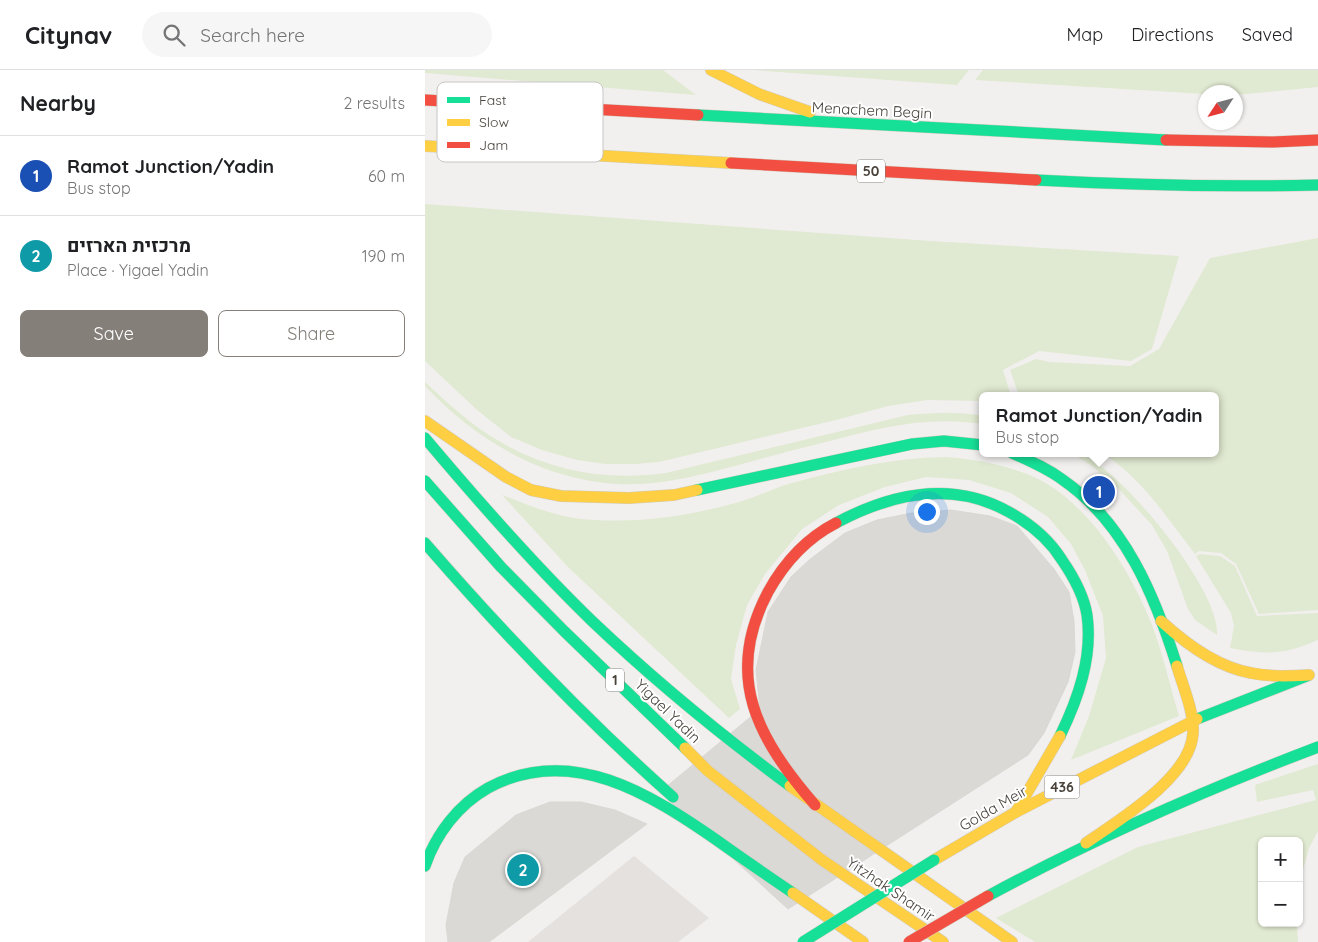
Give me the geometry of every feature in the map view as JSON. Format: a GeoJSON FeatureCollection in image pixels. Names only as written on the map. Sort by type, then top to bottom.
{"type":"FeatureCollection","features":[{"type":"Feature","properties":{"kind":"main road"},"geometry":{"type":"LineString","coordinates":[[711,70],[765,97],[807,111],[851,122],[901,126]]}},
{"type":"Feature","properties":{"kind":"main road","name":"Menachem Begin"},"geometry":{"type":"LineString","coordinates":[[603,110],[1175,140],[1273,142],[1318,140]]}},
{"type":"Feature","properties":{"kind":"main road","name":"50"},"geometry":{"type":"LineString","coordinates":[[603,156],[1118,184],[1238,187],[1318,185]]}},
{"type":"Feature","properties":{"kind":"main road"},"geometry":{"type":"LineString","coordinates":[[425,421],[506,477],[531,490],[561,496],[629,498],[674,495],[912,444],[944,441],[979,445]]}},
{"type":"Feature","properties":{"kind":"main road"},"geometry":{"type":"LineString","coordinates":[[425,438],[496,522],[601,630],[700,717],[815,805],[1012,942]]}},
{"type":"Feature","properties":{"kind":"main road"},"geometry":{"type":"LineString","coordinates":[[1021,457],[1047,469],[1075,489],[1104,517],[1128,551],[1161,621],[1176,661],[1192,721],[1193,735],[1191,744],[1186,757],[1175,771],[1154,793],[1086,843]]}},
{"type":"Feature","properties":{"kind":"main road","name":"Yigael Yadin"},"geometry":{"type":"LineString","coordinates":[[425,481],[501,567],[708,771],[822,860]]}},
{"type":"Feature","properties":{"kind":"main road"},"geometry":{"type":"LineString","coordinates":[[815,805],[786,769],[761,728],[749,693],[747,663],[752,630],[765,596],[780,572],[799,550],[827,528],[854,513],[881,502],[906,496],[932,493],[964,495],[994,503],[1027,522],[1057,550],[1075,580],[1087,614],[1088,641],[1084,677],[1054,748],[1016,812]]}},
{"type":"Feature","properties":{"kind":"main road"},"geometry":{"type":"LineString","coordinates":[[425,543],[526,656],[632,762],[790,890]]}},
{"type":"Feature","properties":{"kind":"main road"},"geometry":{"type":"LineString","coordinates":[[1161,621],[1188,643],[1233,668],[1264,675],[1313,673]]}},
{"type":"Feature","properties":{"kind":"main road","name":"Golda Meir"},"geometry":{"type":"LineString","coordinates":[[803,942],[934,860],[1016,812],[1192,721],[1313,673]]}},
{"type":"Feature","properties":{"kind":"main road"},"geometry":{"type":"LineString","coordinates":[[909,942],[988,896],[1086,843],[1235,778],[1318,747]]}},
{"type":"Feature","properties":{"kind":"main road"},"geometry":{"type":"LineString","coordinates":[[425,866],[437,838],[451,817],[469,800],[490,786],[515,776],[541,771],[565,771],[593,775],[637,790],[659,803],[790,890],[863,942]]}},
{"type":"Feature","properties":{"kind":"main road","name":"Yitzhak Shamir"},"geometry":{"type":"LineString","coordinates":[[822,860],[943,942]]}},
{"type":"Feature","properties":{"kind":"green space"},"geometry":{"type":"Polygon","coordinates":[[[425,70],[663,70],[696,95],[603,87],[603,82],[536,82],[425,73],[425,70]]]}},
{"type":"Feature","properties":{"kind":"green space"},"geometry":{"type":"Polygon","coordinates":[[[753,70],[969,70],[957,85],[753,70]]]}},
{"type":"Feature","properties":{"kind":"green space"},"geometry":{"type":"Polygon","coordinates":[[[983,70],[1318,70],[1318,87],[1243,94],[1243,85],[1198,85],[1198,94],[975,80],[983,70]]]}},
{"type":"Feature","properties":{"kind":"green space"},"geometry":{"type":"Polygon","coordinates":[[[425,204],[931,241],[1179,256],[1152,349],[1131,361],[1039,351],[1003,370],[1010,392],[979,392],[979,401],[928,400],[888,406],[659,462],[606,464],[577,460],[542,450],[511,437],[476,409],[425,361],[425,204]]]}},
{"type":"Feature","properties":{"kind":"green space"},"geometry":{"type":"Polygon","coordinates":[[[1318,238],[1318,610],[1259,614],[1236,564],[1221,553],[1199,551],[1195,554],[1153,499],[1129,474],[1108,457],[1219,457],[1219,392],[1018,392],[1010,370],[1036,359],[1049,362],[1130,366],[1159,349],[1210,258],[1318,238]]]}},
{"type":"Feature","properties":{"kind":"green space"},"geometry":{"type":"Polygon","coordinates":[[[425,382],[451,406],[490,436],[537,460],[587,473],[613,475],[666,473],[908,415],[974,414],[979,415],[979,424],[943,421],[887,427],[684,478],[653,483],[620,484],[558,473],[528,462],[500,447],[473,429],[448,409],[425,386],[425,382]]]}},
{"type":"Feature","properties":{"kind":"green space"},"geometry":{"type":"Polygon","coordinates":[[[945,457],[986,462],[1027,474],[1048,485],[1068,499],[1086,517],[1118,558],[1143,603],[1160,647],[1179,716],[1071,760],[1089,716],[1106,658],[1103,616],[1085,570],[1071,544],[1048,517],[1011,493],[969,480],[926,477],[885,487],[839,505],[802,529],[765,574],[747,605],[736,645],[731,679],[740,709],[729,718],[568,567],[502,495],[546,511],[574,518],[616,521],[636,520],[699,512],[746,500],[792,483],[849,469],[887,462],[945,457]]]}},
{"type":"Feature","properties":{"kind":"green space"},"geometry":{"type":"Polygon","coordinates":[[[1077,457],[1087,457],[1100,465],[1121,484],[1144,508],[1187,563],[1214,615],[1217,635],[1195,620],[1188,609],[1167,551],[1152,525],[1118,488],[1092,466],[1077,457]]]}},
{"type":"Feature","properties":{"kind":"green space"},"geometry":{"type":"Polygon","coordinates":[[[1200,554],[1220,556],[1235,566],[1257,616],[1318,613],[1318,640],[1295,649],[1275,652],[1255,652],[1230,648],[1234,626],[1231,613],[1196,556],[1200,554]]]}},
{"type":"Feature","properties":{"kind":"green space"},"geometry":{"type":"Polygon","coordinates":[[[1318,764],[1318,831],[1309,848],[1303,870],[1303,837],[1258,837],[1258,927],[1297,927],[1298,942],[1035,942],[996,918],[1138,847],[1316,800],[1313,790],[1257,802],[1255,785],[1318,764]]]}},
{"type":"Feature","properties":{"kind":"shaded area"},"geometry":{"type":"Polygon","coordinates":[[[634,856],[709,918],[678,942],[528,942],[634,856]]]}},
{"type":"Feature","properties":{"kind":"building"},"geometry":{"type":"Polygon","coordinates":[[[951,510],[990,516],[1017,526],[1054,569],[1069,592],[1074,621],[1075,652],[1068,682],[1044,733],[1028,755],[788,909],[660,792],[760,709],[756,670],[768,612],[791,577],[809,560],[845,533],[877,520],[912,513],[951,510]]]}},
{"type":"Feature","properties":{"kind":"building"},"geometry":{"type":"Polygon","coordinates":[[[550,802],[581,802],[615,810],[647,824],[489,942],[448,942],[446,925],[454,883],[465,857],[516,815],[550,802]]]}},
{"type":"Feature","properties":{"kind":"traffic: fast"},"geometry":{"type":"LineString","coordinates":[[698,115],[1166,140]]}},
{"type":"Feature","properties":{"kind":"traffic: fast"},"geometry":{"type":"LineString","coordinates":[[1036,180],[1177,185],[1318,185]]}},
{"type":"Feature","properties":{"kind":"traffic: fast"},"geometry":{"type":"LineString","coordinates":[[425,438],[506,531],[592,621],[688,706],[790,786]]}},
{"type":"Feature","properties":{"kind":"traffic: fast"},"geometry":{"type":"LineString","coordinates":[[697,490],[912,444],[944,441],[979,445]]}},
{"type":"Feature","properties":{"kind":"traffic: fast"},"geometry":{"type":"LineString","coordinates":[[1021,457],[1057,476],[1085,497],[1121,539],[1148,588],[1159,613],[1177,666]]}},
{"type":"Feature","properties":{"kind":"traffic: fast"},"geometry":{"type":"LineString","coordinates":[[425,481],[501,567],[685,748]]}},
{"type":"Feature","properties":{"kind":"traffic: fast"},"geometry":{"type":"LineString","coordinates":[[836,523],[879,504],[900,498],[922,494],[944,494],[966,496],[987,502],[1017,517],[1045,539],[1057,552],[1070,573],[1086,608],[1087,615],[1088,646],[1083,677],[1073,707],[1060,736]]}},
{"type":"Feature","properties":{"kind":"traffic: fast"},"geometry":{"type":"LineString","coordinates":[[425,543],[484,610],[576,706],[673,797]]}},
{"type":"Feature","properties":{"kind":"traffic: fast"},"geometry":{"type":"LineString","coordinates":[[1197,719],[1307,676]]}},
{"type":"Feature","properties":{"kind":"traffic: fast"},"geometry":{"type":"LineString","coordinates":[[988,896],[1069,854],[1151,816],[1234,780],[1318,747]]}},
{"type":"Feature","properties":{"kind":"traffic: fast"},"geometry":{"type":"LineString","coordinates":[[425,866],[435,843],[449,821],[467,803],[488,788],[519,775],[549,771],[579,773],[609,780],[665,807],[692,823],[793,893]]}},
{"type":"Feature","properties":{"kind":"traffic: fast"},"geometry":{"type":"LineString","coordinates":[[803,942],[934,860]]}},
{"type":"Feature","properties":{"kind":"traffic: slow"},"geometry":{"type":"LineString","coordinates":[[711,70],[759,94],[810,112]]}},
{"type":"Feature","properties":{"kind":"traffic: slow"},"geometry":{"type":"LineString","coordinates":[[425,146],[437,147]]}},
{"type":"Feature","properties":{"kind":"traffic: slow"},"geometry":{"type":"LineString","coordinates":[[603,156],[731,163]]}},
{"type":"Feature","properties":{"kind":"traffic: slow"},"geometry":{"type":"LineString","coordinates":[[425,421],[506,477],[531,490],[561,496],[629,498],[674,495],[697,490]]}},
{"type":"Feature","properties":{"kind":"traffic: slow"},"geometry":{"type":"LineString","coordinates":[[1161,621],[1191,646],[1226,666],[1265,675],[1309,675]]}},
{"type":"Feature","properties":{"kind":"traffic: slow"},"geometry":{"type":"LineString","coordinates":[[1086,843],[1151,796],[1180,766],[1189,749],[1193,733],[1192,716],[1177,666]]}},
{"type":"Feature","properties":{"kind":"traffic: slow"},"geometry":{"type":"LineString","coordinates":[[934,860],[1016,812],[1197,719]]}},
{"type":"Feature","properties":{"kind":"traffic: slow"},"geometry":{"type":"LineString","coordinates":[[1016,812],[1060,736]]}},
{"type":"Feature","properties":{"kind":"traffic: slow"},"geometry":{"type":"LineString","coordinates":[[685,748],[708,771],[822,860],[943,942]]}},
{"type":"Feature","properties":{"kind":"traffic: slow"},"geometry":{"type":"LineString","coordinates":[[790,786],[1012,942]]}},
{"type":"Feature","properties":{"kind":"traffic: slow"},"geometry":{"type":"LineString","coordinates":[[793,893],[863,942]]}},
{"type":"Feature","properties":{"kind":"traffic: jam"},"geometry":{"type":"LineString","coordinates":[[425,100],[437,101]]}},
{"type":"Feature","properties":{"kind":"traffic: jam"},"geometry":{"type":"LineString","coordinates":[[603,110],[698,115]]}},
{"type":"Feature","properties":{"kind":"traffic: jam"},"geometry":{"type":"LineString","coordinates":[[1166,140],[1273,142],[1318,140]]}},
{"type":"Feature","properties":{"kind":"traffic: jam"},"geometry":{"type":"LineString","coordinates":[[731,163],[1036,180]]}},
{"type":"Feature","properties":{"kind":"traffic: jam"},"geometry":{"type":"LineString","coordinates":[[815,805],[777,756],[763,731],[753,706],[748,679],[748,652],[755,623],[774,581],[797,552],[815,536],[836,523]]}},
{"type":"Feature","properties":{"kind":"traffic: jam"},"geometry":{"type":"LineString","coordinates":[[909,942],[988,896]]}},
{"type":"Feature","properties":{"kind":"place","name":"Ramot Junction/Yadin"},"geometry":{"type":"Point","coordinates":[1099,492]}},
{"type":"Feature","properties":{"kind":"place","name":"מרכזית הארזים"},"geometry":{"type":"Point","coordinates":[523,870]}}]}
